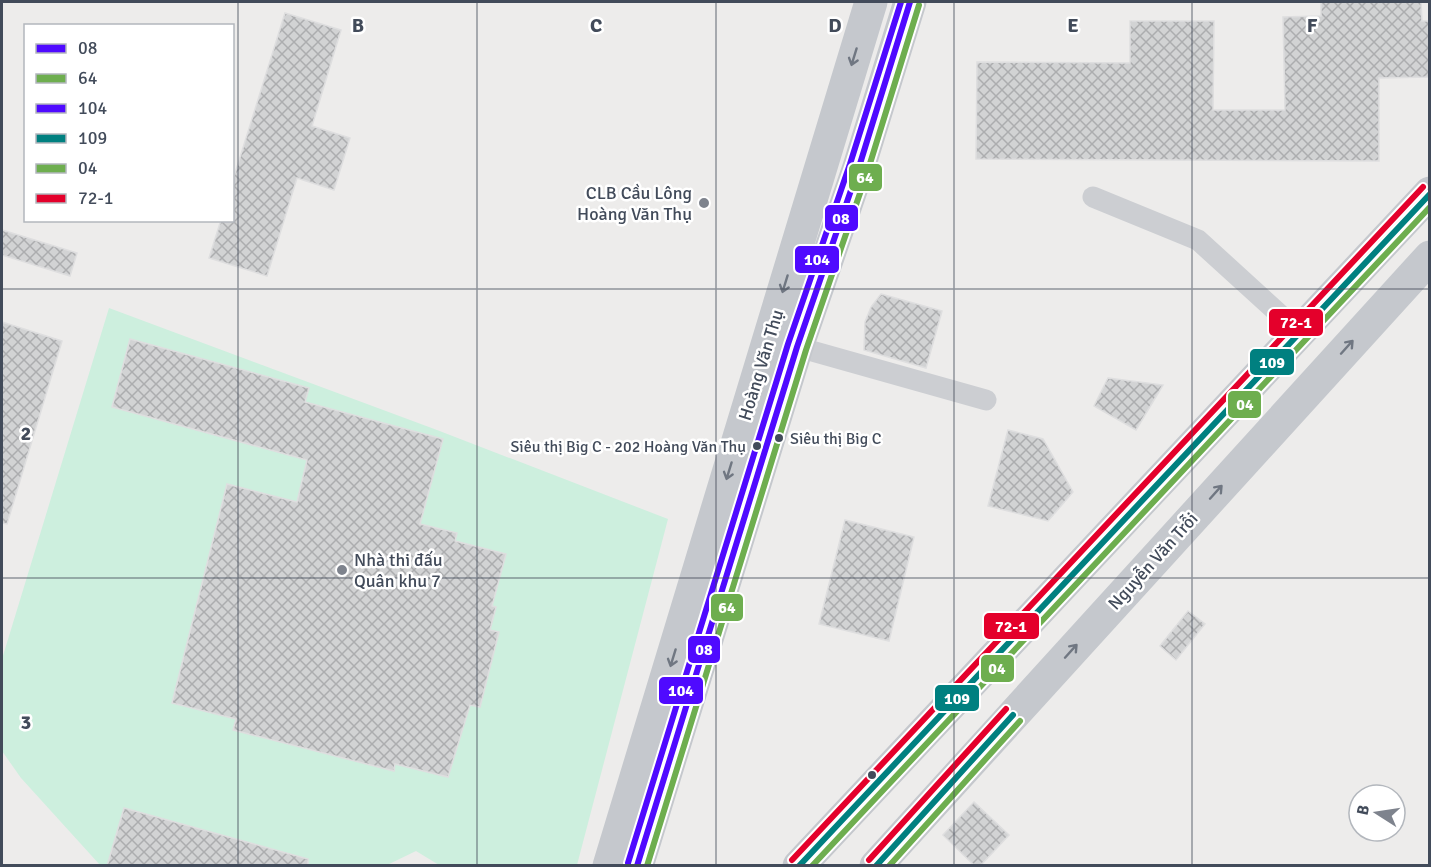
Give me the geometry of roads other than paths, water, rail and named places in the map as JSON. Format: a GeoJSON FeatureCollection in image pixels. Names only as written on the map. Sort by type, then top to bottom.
{"type":"FeatureCollection","features":[{"type":"Feature","properties":{"kind":"main road","name":"Hoàng Văn Thụ"},"geometry":{"type":"LineString","coordinates":[[637,866],[783,344],[871,2]]}},
{"type":"Feature","properties":{"kind":"main road","name":"Hoàng Văn Thụ"},"geometry":{"type":"LineString","coordinates":[[609,866],[783,344],[859,167],[910,2]]}},
{"type":"Feature","properties":{"kind":"main road"},"geometry":{"type":"LineString","coordinates":[[799,866],[1430,194]]}},
{"type":"Feature","properties":{"kind":"main road","name":"Nguyễn Văn Trỗi"},"geometry":{"type":"LineString","coordinates":[[876,866],[1430,257]]}},
{"type":"Feature","properties":{"kind":"main road"},"geometry":{"type":"LineString","coordinates":[[1010,641],[1046,678]]}},
{"type":"Feature","properties":{"kind":"street"},"geometry":{"type":"LineString","coordinates":[[1093,197],[1198,240],[1299,332]]}},
{"type":"Feature","properties":{"kind":"street"},"geometry":{"type":"LineString","coordinates":[[783,344],[986,400]]}},
{"type":"Feature","properties":{"kind":"place","name":"CLB Cầu Lông Hoàng Văn Thụ"},"geometry":{"type":"Point","coordinates":[704,203]}},
{"type":"Feature","properties":{"kind":"place","name":"Siêu thị Big C"},"geometry":{"type":"Point","coordinates":[779,438]}},
{"type":"Feature","properties":{"kind":"place","name":"Siêu thị Big C - 202 Hoàng Văn Thụ"},"geometry":{"type":"Point","coordinates":[757,446]}},
{"type":"Feature","properties":{"kind":"place","name":"Nhà thi đấu Quân khu 7"},"geometry":{"type":"Point","coordinates":[342,570]}}]}
